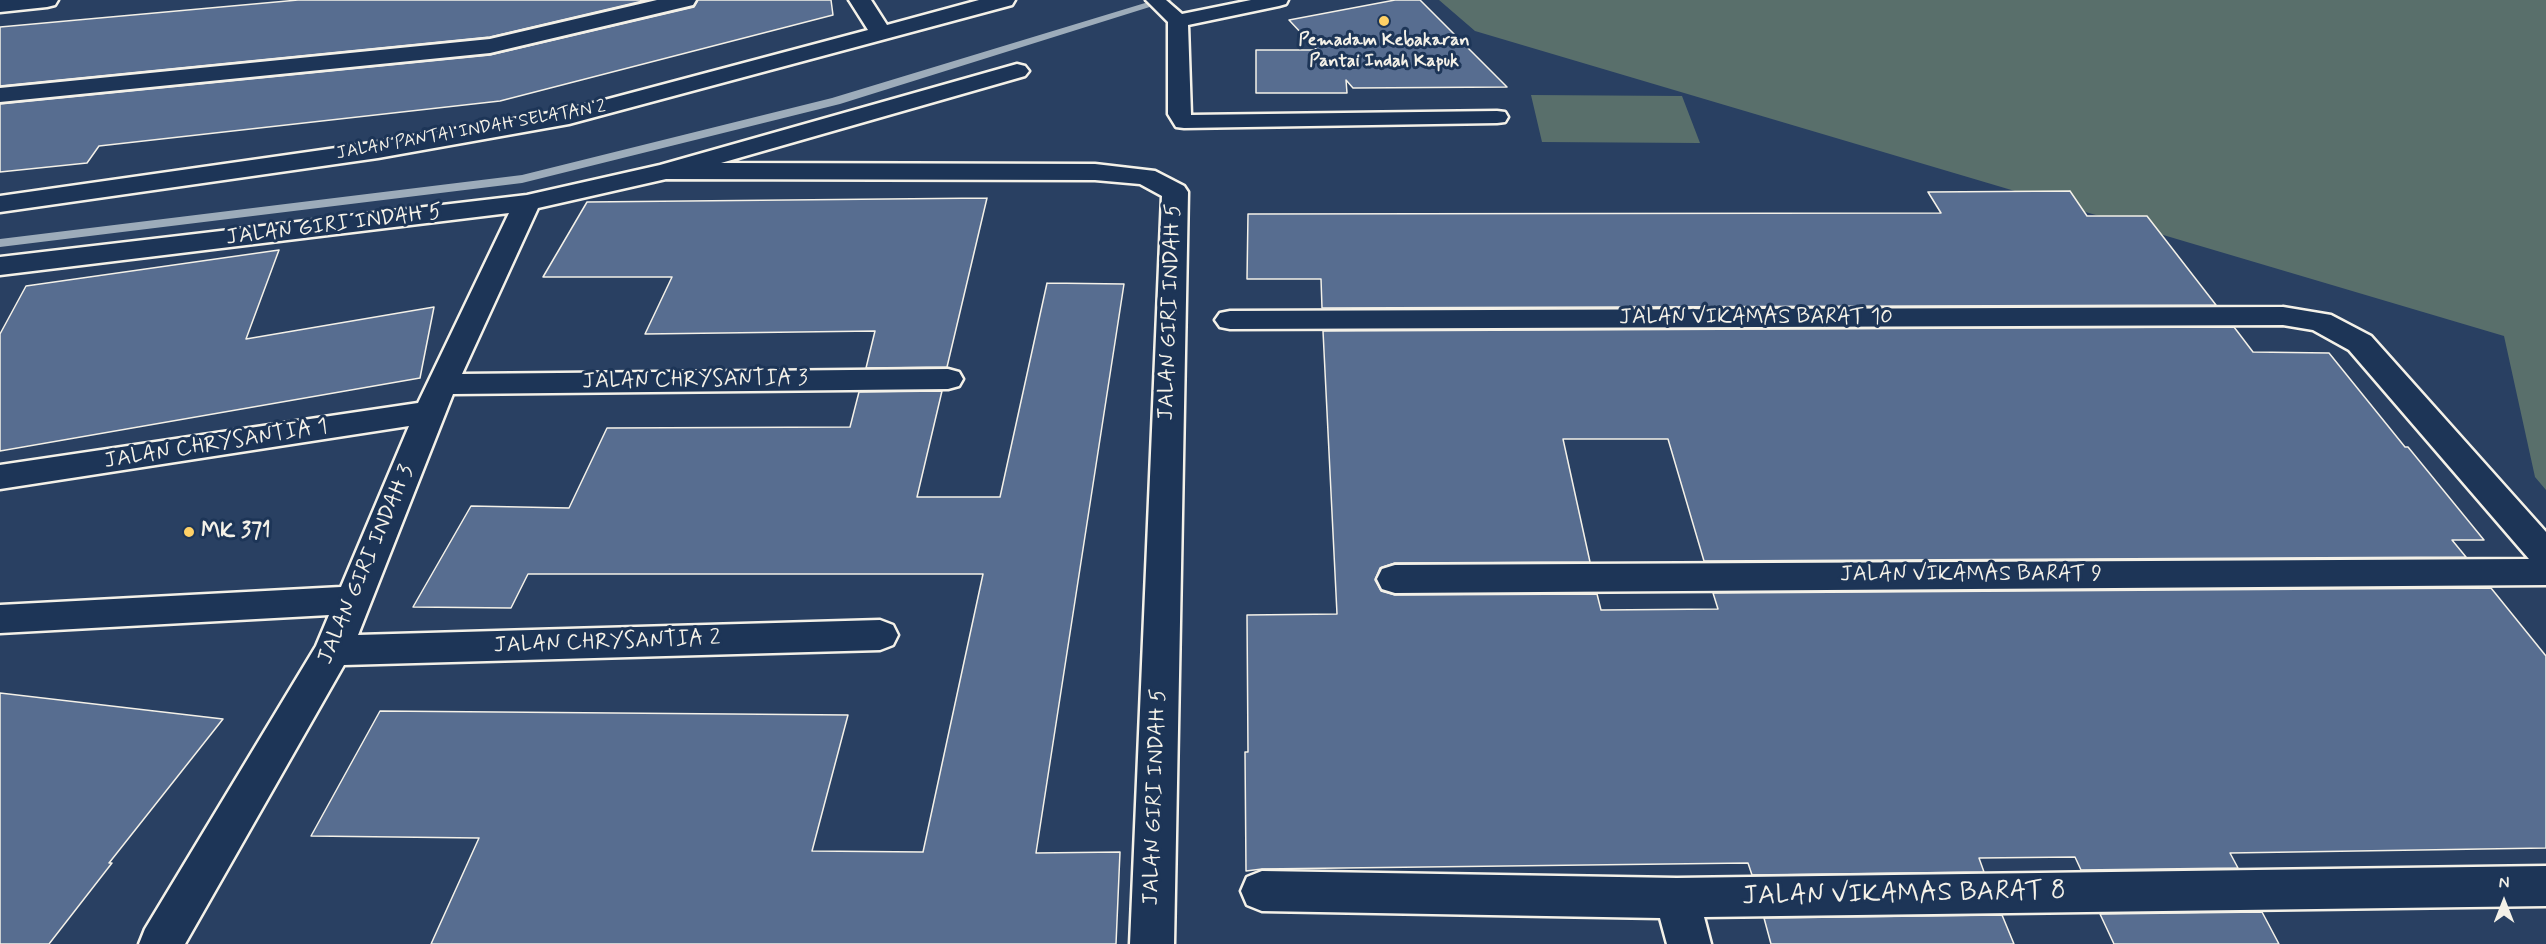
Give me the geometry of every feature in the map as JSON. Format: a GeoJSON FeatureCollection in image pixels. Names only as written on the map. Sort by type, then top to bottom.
{"type":"FeatureCollection","features":[{"type":"Feature","properties":{"kind":"street"},"geometry":{"type":"LineString","coordinates":[[0,4],[47,0]]}},
{"type":"Feature","properties":{"kind":"street"},"geometry":{"type":"LineString","coordinates":[[0,95],[490,46],[685,0]]}},
{"type":"Feature","properties":{"kind":"street"},"geometry":{"type":"LineString","coordinates":[[860,0],[881,33]]}},
{"type":"Feature","properties":{"kind":"street","name":"JALAN PANTAI INDAH SELATAN 2"},"geometry":{"type":"LineString","coordinates":[[0,204],[378,150],[569,117],[1004,0]]}},
{"type":"Feature","properties":{"kind":"street","name":"JALAN GIRI INDAH 5"},"geometry":{"type":"LineString","coordinates":[[0,266],[527,202],[666,171],[1017,71]]}},
{"type":"Feature","properties":{"kind":"street","name":"JALAN GIRI INDAH 5"},"geometry":{"type":"LineString","coordinates":[[666,171],[1095,172],[1146,177],[1175,192],[1152,944]]}},
{"type":"Feature","properties":{"kind":"street","name":"JALAN GIRI INDAH 3"},"geometry":{"type":"LineString","coordinates":[[161,944],[333,651],[437,398],[527,202]]}},
{"type":"Feature","properties":{"kind":"street","name":"JALAN VIKAMAS BARAT 10"},"geometry":{"type":"LineString","coordinates":[[1230,320],[2283,316],[2321,322],[2360,343],[2546,555]]}},
{"type":"Feature","properties":{"kind":"street","name":"JALAN CHRYSANTIA 3"},"geometry":{"type":"LineString","coordinates":[[437,398],[948,379]]}},
{"type":"Feature","properties":{"kind":"street","name":"JALAN CHRYSANTIA 1"},"geometry":{"type":"LineString","coordinates":[[0,477],[437,398]]}},
{"type":"Feature","properties":{"kind":"street","name":"JALAN VIKAMAS BARAT 9"},"geometry":{"type":"LineString","coordinates":[[1395,579],[2546,572]]}},
{"type":"Feature","properties":{"kind":"street"},"geometry":{"type":"LineString","coordinates":[[0,619],[353,600]]}},
{"type":"Feature","properties":{"kind":"street","name":"JALAN CHRYSANTIA 2"},"geometry":{"type":"LineString","coordinates":[[333,651],[880,635]]}},
{"type":"Feature","properties":{"kind":"street","name":"JALAN VIKAMAS BARAT 8"},"geometry":{"type":"LineString","coordinates":[[1262,891],[1677,898],[2546,886]]}},
{"type":"Feature","properties":{"kind":"street"},"geometry":{"type":"LineString","coordinates":[[1677,898],[1689,944]]}},
{"type":"Feature","properties":{"kind":"lane"},"geometry":{"type":"LineString","coordinates":[[1279,0],[1167,11],[1179,114],[1184,122],[1497,117]]}},
{"type":"Feature","properties":{"kind":"green space"},"geometry":{"type":"Polygon","coordinates":[[[1439,0],[2546,0],[2546,490],[2535,477],[2504,336],[1475,31],[1439,0]]]}},
{"type":"Feature","properties":{"kind":"green space"},"geometry":{"type":"Polygon","coordinates":[[[1531,95],[1682,96],[1700,143],[1542,142],[1531,95]]]}},
{"type":"Feature","properties":{"kind":"building"},"geometry":{"type":"Polygon","coordinates":[[[298,0],[647,0],[490,37],[0,86],[0,27],[298,0]]]}},
{"type":"Feature","properties":{"kind":"building"},"geometry":{"type":"Polygon","coordinates":[[[698,0],[831,0],[833,15],[500,101],[99,146],[87,163],[0,172],[0,104],[490,55],[694,7],[698,0]]]}},
{"type":"Feature","properties":{"kind":"building"},"geometry":{"type":"Polygon","coordinates":[[[1395,0],[1420,0],[1507,87],[1353,88],[1346,80],[1347,93],[1256,93],[1256,50],[1317,50],[1289,20],[1395,0]]]}},
{"type":"Feature","properties":{"kind":"building"},"geometry":{"type":"Polygon","coordinates":[[[2070,191],[2087,216],[2147,216],[2216,305],[1322,308],[1321,279],[1247,279],[1248,214],[1941,213],[1928,192],[2070,191]]]}},
{"type":"Feature","properties":{"kind":"building"},"geometry":{"type":"Polygon","coordinates":[[[987,198],[947,367],[866,368],[875,331],[645,334],[672,277],[543,277],[587,202],[987,198]]]}},
{"type":"Feature","properties":{"kind":"building"},"geometry":{"type":"Polygon","coordinates":[[[279,250],[246,339],[434,307],[420,378],[0,451],[0,334],[26,286],[279,250]]]}},
{"type":"Feature","properties":{"kind":"building"},"geometry":{"type":"Polygon","coordinates":[[[1047,283],[1124,284],[1036,853],[1120,852],[1116,944],[431,944],[479,838],[311,836],[380,711],[848,715],[812,851],[923,852],[983,574],[528,574],[511,608],[413,607],[471,506],[569,508],[607,428],[850,427],[859,392],[942,391],[917,497],[1000,497],[1047,283]]]}},
{"type":"Feature","properties":{"kind":"building"},"geometry":{"type":"Polygon","coordinates":[[[2234,327],[2253,352],[2329,353],[2484,540],[2452,540],[2466,557],[1704,561],[1668,439],[1563,439],[1590,562],[1395,563],[1380,568],[1375,580],[1381,591],[1395,595],[1597,594],[1601,610],[1718,609],[1713,593],[2491,588],[2546,656],[2546,848],[2230,853],[2238,868],[2081,870],[2075,857],[1979,858],[1984,872],[1752,875],[1748,863],[1246,871],[1247,615],[1337,614],[1323,331],[2234,327]]]}},
{"type":"Feature","properties":{"kind":"building"},"geometry":{"type":"Polygon","coordinates":[[[0,693],[223,719],[109,863],[112,863],[49,944],[0,944],[0,693]]]}},
{"type":"Feature","properties":{"kind":"building"},"geometry":{"type":"Polygon","coordinates":[[[2262,912],[2279,944],[2114,944],[2100,914],[2262,912]]]}},
{"type":"Feature","properties":{"kind":"building"},"geometry":{"type":"Polygon","coordinates":[[[2002,915],[2014,944],[1771,944],[1764,918],[2002,915]]]}},
{"type":"Feature","properties":{"kind":"waterway"},"geometry":{"type":"LineString","coordinates":[[0,243],[522,179],[836,101],[1082,24],[1167,0]]}},
{"type":"Feature","properties":{"kind":"place","name":"Pemadam Kebakaran Pantai Indah Kapuk"},"geometry":{"type":"Point","coordinates":[1384,21]}},
{"type":"Feature","properties":{"kind":"place","name":"MK 371"},"geometry":{"type":"Point","coordinates":[189,532]}}]}
